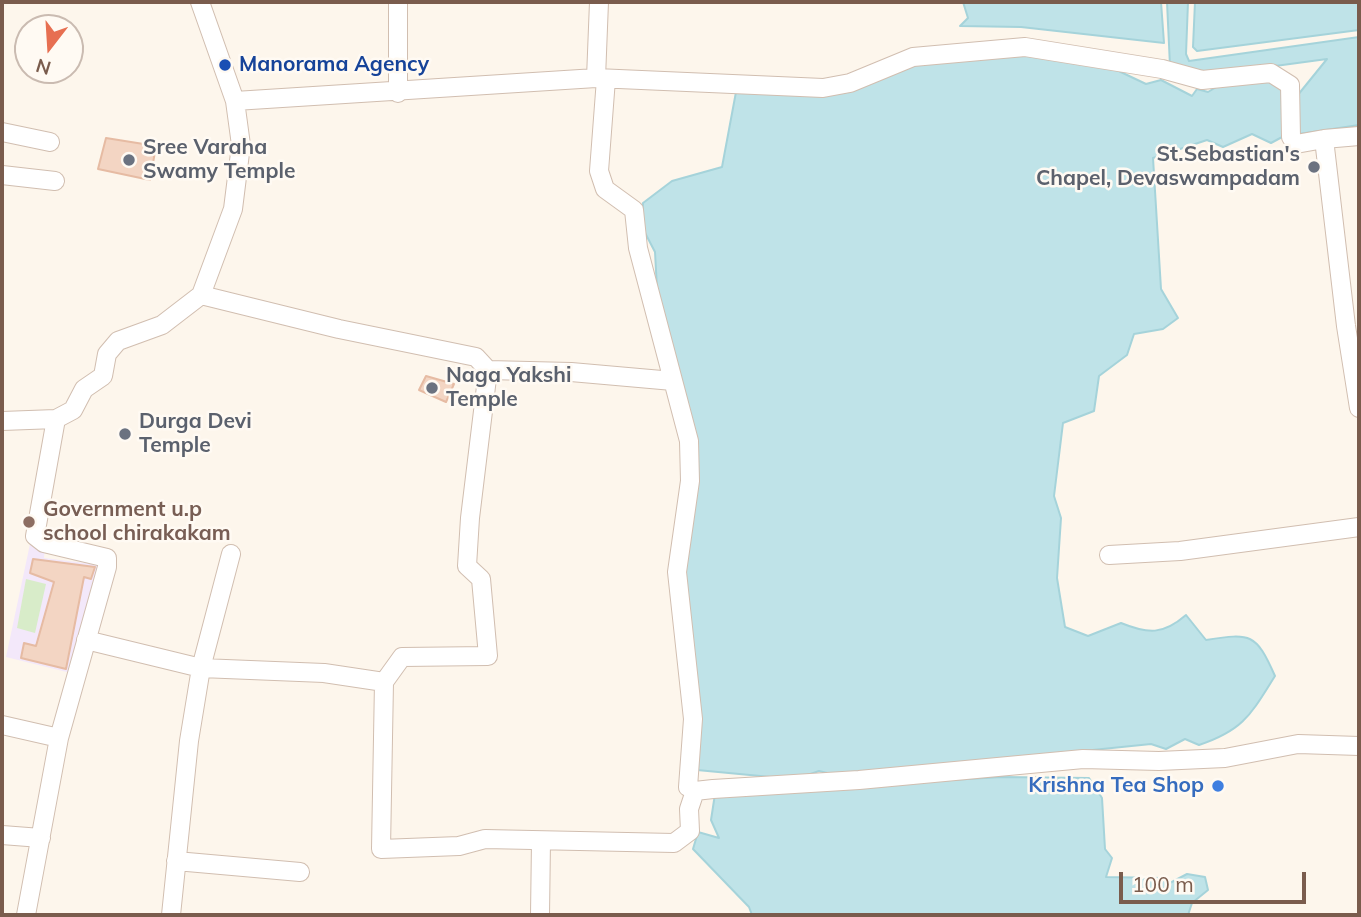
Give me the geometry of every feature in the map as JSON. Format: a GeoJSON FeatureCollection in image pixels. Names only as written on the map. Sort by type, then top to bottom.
{"type":"FeatureCollection","features":[{"type":"Feature","properties":{"kind":"street"},"geometry":{"type":"LineString","coordinates":[[2,421],[57,419],[73,410],[84,389],[103,376],[107,354],[118,341],[162,325],[201,295],[233,209],[241,145],[235,101],[200,2]]}},
{"type":"Feature","properties":{"kind":"street"},"geometry":{"type":"LineString","coordinates":[[398,2],[398,93]]}},
{"type":"Feature","properties":{"kind":"street"},"geometry":{"type":"LineString","coordinates":[[599,2],[599,171],[605,189],[634,210],[638,248],[689,441],[690,481],[677,572],[693,719],[688,787],[695,791],[873,779],[1083,759],[1158,761],[1225,758],[1298,744],[1359,746]]}},
{"type":"Feature","properties":{"kind":"street"},"geometry":{"type":"LineString","coordinates":[[235,101],[601,79],[823,88],[850,83],[913,57],[1025,47],[1162,69],[1202,80],[1271,73],[1290,85],[1291,137],[1297,144],[1359,136]]}},
{"type":"Feature","properties":{"kind":"street"},"geometry":{"type":"LineString","coordinates":[[2,132],[50,142]]}},
{"type":"Feature","properties":{"kind":"street"},"geometry":{"type":"LineString","coordinates":[[1325,139],[1346,326],[1359,408]]}},
{"type":"Feature","properties":{"kind":"street"},"geometry":{"type":"LineString","coordinates":[[2,175],[55,181]]}},
{"type":"Feature","properties":{"kind":"street"},"geometry":{"type":"LineString","coordinates":[[201,295],[339,329],[476,357],[488,370],[571,372],[673,380]]}},
{"type":"Feature","properties":{"kind":"street"},"geometry":{"type":"LineString","coordinates":[[488,370],[470,518],[467,566],[481,579],[488,656],[402,657],[384,682],[381,849],[459,846],[485,839],[674,843],[690,831],[689,809],[695,791]]}},
{"type":"Feature","properties":{"kind":"street"},"geometry":{"type":"LineString","coordinates":[[26,915],[59,738],[107,558],[44,543],[35,536],[57,419]]}},
{"type":"Feature","properties":{"kind":"street"},"geometry":{"type":"LineString","coordinates":[[1109,555],[1180,551],[1359,527]]}},
{"type":"Feature","properties":{"kind":"street"},"geometry":{"type":"LineString","coordinates":[[171,915],[187,752],[201,668],[231,554]]}},
{"type":"Feature","properties":{"kind":"street"},"geometry":{"type":"LineString","coordinates":[[86,640],[201,668],[324,673],[384,682]]}},
{"type":"Feature","properties":{"kind":"street"},"geometry":{"type":"LineString","coordinates":[[2,725],[59,738]]}},
{"type":"Feature","properties":{"kind":"street"},"geometry":{"type":"LineString","coordinates":[[2,835],[41,838]]}},
{"type":"Feature","properties":{"kind":"street"},"geometry":{"type":"LineString","coordinates":[[540,915],[541,841]]}},
{"type":"Feature","properties":{"kind":"street"},"geometry":{"type":"LineString","coordinates":[[176,861],[300,872]]}},
{"type":"Feature","properties":{"kind":"shaded area"},"geometry":{"type":"Polygon","coordinates":[[[30,544],[45,547],[44,558],[101,565],[75,674],[6,657],[30,544]]]}},
{"type":"Feature","properties":{"kind":"green space"},"geometry":{"type":"Polygon","coordinates":[[[26,579],[46,584],[35,633],[17,628],[26,579]]]}},
{"type":"Feature","properties":{"kind":"water"},"geometry":{"type":"Polygon","coordinates":[[[963,2],[1161,2],[1164,43],[1021,27],[960,26],[968,18],[963,2]]]}},
{"type":"Feature","properties":{"kind":"water"},"geometry":{"type":"Polygon","coordinates":[[[1167,2],[1188,2],[1186,54],[1189,61],[1359,37],[1359,125],[1299,134],[1293,101],[1327,59],[1201,76],[1170,66],[1167,2]]]}},
{"type":"Feature","properties":{"kind":"water"},"geometry":{"type":"Polygon","coordinates":[[[1195,2],[1359,2],[1359,30],[1197,51],[1193,47],[1195,2]]]}},
{"type":"Feature","properties":{"kind":"water"},"geometry":{"type":"Polygon","coordinates":[[[1030,49],[1106,65],[1146,84],[1161,80],[1192,96],[1197,89],[1208,92],[1228,80],[1275,82],[1282,91],[1284,136],[1271,143],[1252,134],[1223,147],[1207,140],[1153,158],[1161,289],[1178,318],[1163,329],[1134,334],[1127,355],[1099,376],[1094,411],[1063,423],[1054,496],[1061,518],[1057,578],[1065,627],[1088,636],[1121,623],[1155,631],[1178,622],[1186,615],[1206,640],[1233,637],[1250,639],[1263,651],[1275,676],[1245,719],[1226,733],[1199,745],[1185,739],[1166,749],[1151,744],[839,776],[819,771],[788,782],[771,777],[697,770],[700,702],[684,607],[685,549],[696,475],[657,289],[655,252],[642,227],[643,203],[672,181],[722,167],[736,92],[844,93],[921,59],[1030,49]]]}},
{"type":"Feature","properties":{"kind":"water"},"geometry":{"type":"Polygon","coordinates":[[[1001,777],[1089,778],[1102,798],[1105,849],[1112,858],[1106,877],[1163,878],[1168,884],[1187,874],[1205,877],[1208,890],[1192,903],[1188,915],[752,915],[749,907],[693,849],[698,832],[719,838],[711,820],[715,794],[1001,777]]]}},
{"type":"Feature","properties":{"kind":"building"},"geometry":{"type":"Polygon","coordinates":[[[106,138],[156,146],[150,180],[98,169],[106,138]]]}},
{"type":"Feature","properties":{"kind":"building"},"geometry":{"type":"Polygon","coordinates":[[[426,376],[454,384],[446,402],[419,390],[426,376]]]}},
{"type":"Feature","properties":{"kind":"building"},"geometry":{"type":"Polygon","coordinates":[[[33,559],[95,567],[91,579],[84,577],[66,669],[21,658],[24,643],[36,646],[54,582],[30,573],[33,559]]]}},
{"type":"Feature","properties":{"kind":"place","name":"Manorama Agency"},"geometry":{"type":"Point","coordinates":[225,65]}},
{"type":"Feature","properties":{"kind":"place","name":"Sree Varaha Swamy Temple"},"geometry":{"type":"Point","coordinates":[129,160]}},
{"type":"Feature","properties":{"kind":"place","name":"St.Sebastian's Chapel, Devaswampadam"},"geometry":{"type":"Point","coordinates":[1314,167]}},
{"type":"Feature","properties":{"kind":"place","name":"Naga Yakshi Temple"},"geometry":{"type":"Point","coordinates":[432,388]}},
{"type":"Feature","properties":{"kind":"place","name":"Durga Devi Temple"},"geometry":{"type":"Point","coordinates":[125,434]}},
{"type":"Feature","properties":{"kind":"place","name":"Government u.p school chirakakam"},"geometry":{"type":"Point","coordinates":[29,522]}},
{"type":"Feature","properties":{"kind":"place","name":"Krishna Tea Shop"},"geometry":{"type":"Point","coordinates":[1218,786]}}]}
